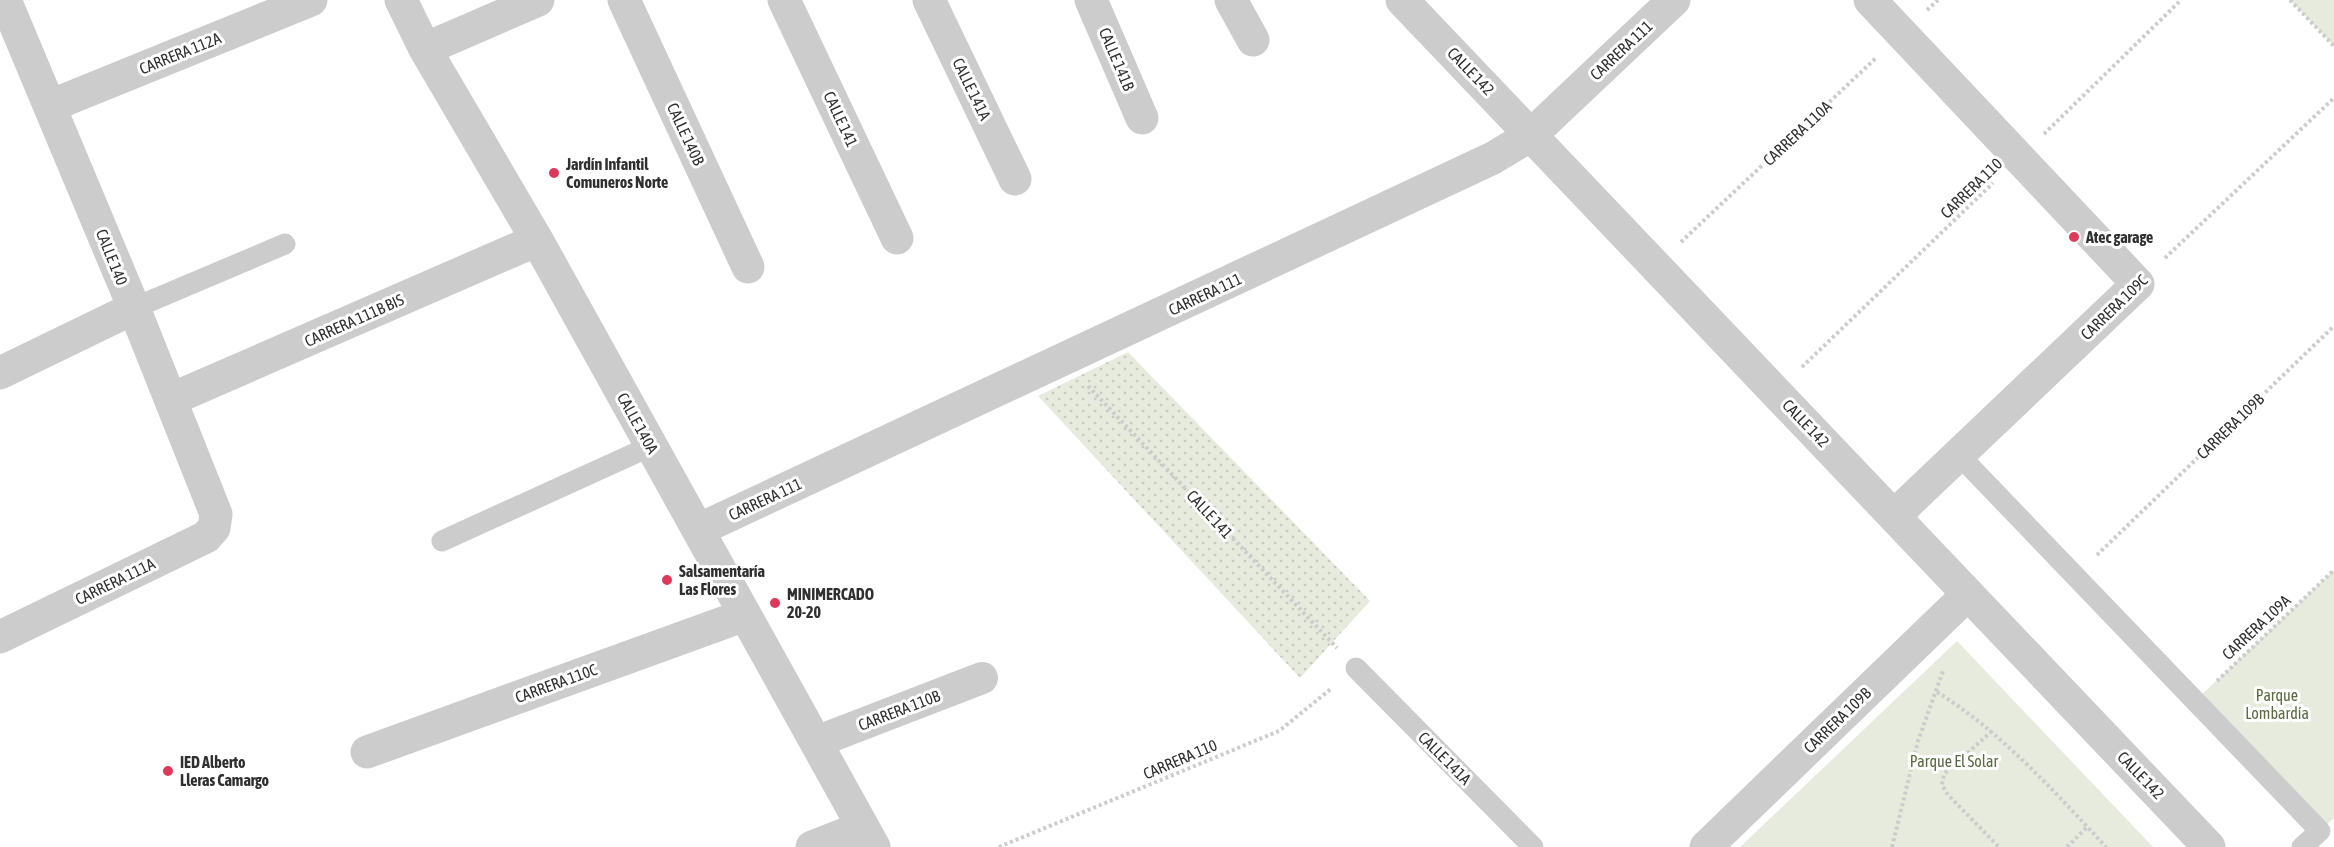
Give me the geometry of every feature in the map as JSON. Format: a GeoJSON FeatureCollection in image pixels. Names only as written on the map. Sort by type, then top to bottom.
{"type":"FeatureCollection","features":[{"type":"Feature","properties":{"kind":"street","name":"CALLE 140"},"geometry":{"type":"LineString","coordinates":[[5,0],[172,399],[216,514]]}},
{"type":"Feature","properties":{"kind":"street","name":"CARRERA 112A"},"geometry":{"type":"LineString","coordinates":[[50,106],[311,0]]}},
{"type":"Feature","properties":{"kind":"street","name":"CALLE 140A"},"geometry":{"type":"LineString","coordinates":[[401,0],[425,49],[537,240],[868,837]]}},
{"type":"Feature","properties":{"kind":"street"},"geometry":{"type":"LineString","coordinates":[[425,49],[538,0]]}},
{"type":"Feature","properties":{"kind":"street","name":"CALLE 140B"},"geometry":{"type":"LineString","coordinates":[[624,0],[748,267]]}},
{"type":"Feature","properties":{"kind":"street","name":"CALLE 141"},"geometry":{"type":"LineString","coordinates":[[784,0],[897,237]]}},
{"type":"Feature","properties":{"kind":"street","name":"CALLE 141A"},"geometry":{"type":"LineString","coordinates":[[929,0],[1015,179]]}},
{"type":"Feature","properties":{"kind":"street","name":"CALLE 141B"},"geometry":{"type":"LineString","coordinates":[[1091,0],[1142,118]]}},
{"type":"Feature","properties":{"kind":"street"},"geometry":{"type":"LineString","coordinates":[[1231,0],[1252,40]]}},
{"type":"Feature","properties":{"kind":"street","name":"CALLE 142"},"geometry":{"type":"LineString","coordinates":[[1402,0],[2209,847]]}},
{"type":"Feature","properties":{"kind":"street","name":"CARRERA 111"},"geometry":{"type":"LineString","coordinates":[[698,530],[1064,361],[1493,158],[1531,135],[1674,0]]}},
{"type":"Feature","properties":{"kind":"street"},"geometry":{"type":"LineString","coordinates":[[1870,0],[2138,284]]}},
{"type":"Feature","properties":{"kind":"street","name":"CARRERA 111B BIS"},"geometry":{"type":"LineString","coordinates":[[172,399],[537,240]]}},
{"type":"Feature","properties":{"kind":"street","name":"CARRERA 109C"},"geometry":{"type":"LineString","coordinates":[[1894,516],[2138,284]]}},
{"type":"Feature","properties":{"kind":"street"},"geometry":{"type":"LineString","coordinates":[[0,373],[134,308]]}},
{"type":"Feature","properties":{"kind":"street","name":"CARRERA 111A"},"geometry":{"type":"LineString","coordinates":[[0,637],[206,537],[214,528],[216,514]]}},
{"type":"Feature","properties":{"kind":"street","name":"CARRERA 109B"},"geometry":{"type":"LineString","coordinates":[[1706,847],[1968,594]]}},
{"type":"Feature","properties":{"kind":"street","name":"CARRERA 110C"},"geometry":{"type":"LineString","coordinates":[[367,752],[745,615]]}},
{"type":"Feature","properties":{"kind":"street","name":"CARRERA 110B"},"geometry":{"type":"LineString","coordinates":[[816,742],[982,678]]}},
{"type":"Feature","properties":{"kind":"street"},"geometry":{"type":"LineString","coordinates":[[812,847],[868,837]]}},
{"type":"Feature","properties":{"kind":"lane"},"geometry":{"type":"LineString","coordinates":[[134,308],[285,244]]}},
{"type":"Feature","properties":{"kind":"lane"},"geometry":{"type":"LineString","coordinates":[[442,541],[651,446]]}},
{"type":"Feature","properties":{"kind":"lane"},"geometry":{"type":"LineString","coordinates":[[1958,454],[2320,831],[2302,847]]}},
{"type":"Feature","properties":{"kind":"lane","name":"CALLE 141A"},"geometry":{"type":"LineString","coordinates":[[1356,668],[1533,847]]}},
{"type":"Feature","properties":{"kind":"path","name":"CARRERA 110A"},"geometry":{"type":"LineString","coordinates":[[1656,266],[1938,0]]}},
{"type":"Feature","properties":{"kind":"path","name":"CARRERA 110"},"geometry":{"type":"LineString","coordinates":[[1776,392],[2181,0]]}},
{"type":"Feature","properties":{"kind":"path"},"geometry":{"type":"LineString","coordinates":[[2290,0],[2334,46]]}},
{"type":"Feature","properties":{"kind":"path","name":"CARRERA 109C"},"geometry":{"type":"LineString","coordinates":[[2138,284],[2334,98]]}},
{"type":"Feature","properties":{"kind":"path","name":"CARRERA 109B"},"geometry":{"type":"LineString","coordinates":[[2075,576],[2334,326]]}},
{"type":"Feature","properties":{"kind":"path","name":"CALLE 141"},"geometry":{"type":"LineString","coordinates":[[1064,361],[1356,668]]}},
{"type":"Feature","properties":{"kind":"path","name":"CARRERA 109A"},"geometry":{"type":"LineString","coordinates":[[2195,701],[2334,570]]}},
{"type":"Feature","properties":{"kind":"path","name":"CARRERA 110"},"geometry":{"type":"LineString","coordinates":[[999,847],[1279,731],[1356,668]]}},
{"type":"Feature","properties":{"kind":"path"},"geometry":{"type":"LineString","coordinates":[[1892,847],[1918,741],[1944,670]]}},
{"type":"Feature","properties":{"kind":"path"},"geometry":{"type":"LineString","coordinates":[[1937,692],[1992,731],[2106,847]]}},
{"type":"Feature","properties":{"kind":"path"},"geometry":{"type":"LineString","coordinates":[[1992,731],[1944,774],[1942,785],[1948,795],[1999,847]]}},
{"type":"Feature","properties":{"kind":"path"},"geometry":{"type":"LineString","coordinates":[[2067,847],[2087,827]]}},
{"type":"Feature","properties":{"kind":"green space"},"geometry":{"type":"Polygon","coordinates":[[[2290,0],[2334,0],[2334,46],[2290,0]]]}},
{"type":"Feature","properties":{"kind":"green space"},"geometry":{"type":"Polygon","coordinates":[[[1128,352],[1370,601],[1300,678],[1038,396],[1128,352]]]}},
{"type":"Feature","properties":{"kind":"green space","name":"Parque Lombardía"},"geometry":{"type":"Polygon","coordinates":[[[2334,570],[2334,818],[2320,831],[2195,701],[2334,570]]]}},
{"type":"Feature","properties":{"kind":"green space","name":"Parque El Solar"},"geometry":{"type":"Polygon","coordinates":[[[1957,641],[2153,847],[1740,847],[1957,641]]]}},
{"type":"Feature","properties":{"kind":"place","name":"Jardín Infantil Comuneros Norte"},"geometry":{"type":"Point","coordinates":[554,173]}},
{"type":"Feature","properties":{"kind":"place","name":"Atec garage"},"geometry":{"type":"Point","coordinates":[2074,237]}},
{"type":"Feature","properties":{"kind":"place","name":"Salsamentaría Las Flores"},"geometry":{"type":"Point","coordinates":[667,580]}},
{"type":"Feature","properties":{"kind":"place","name":"MINIMERCADO 20-20"},"geometry":{"type":"Point","coordinates":[775,603]}},
{"type":"Feature","properties":{"kind":"place","name":"IED Alberto Lleras Camargo"},"geometry":{"type":"Point","coordinates":[168,771]}}]}
